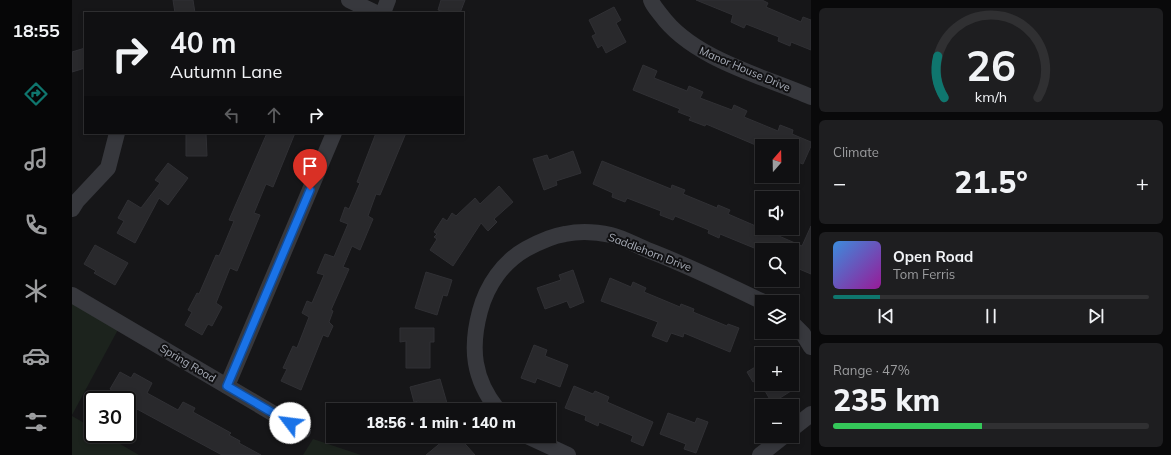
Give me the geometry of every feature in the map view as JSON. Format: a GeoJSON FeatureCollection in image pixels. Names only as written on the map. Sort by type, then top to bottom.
{"type":"FeatureCollection","features":[{"type":"Feature","properties":{"kind":"street"},"geometry":{"type":"LineString","coordinates":[[349,0],[374,12]]}},
{"type":"Feature","properties":{"kind":"street"},"geometry":{"type":"LineString","coordinates":[[384,12],[388,0]]}},
{"type":"Feature","properties":{"kind":"street","name":"Manor House Drive"},"geometry":{"type":"LineString","coordinates":[[651,0],[671,29],[692,45],[724,62],[811,97]]}},
{"type":"Feature","properties":{"kind":"street"},"geometry":{"type":"LineString","coordinates":[[72,210],[77,201],[108,168],[117,134]]}},
{"type":"Feature","properties":{"kind":"street"},"geometry":{"type":"LineString","coordinates":[[227,386],[334,134]]}},
{"type":"Feature","properties":{"kind":"street","name":"Saddlehorn Drive"},"geometry":{"type":"LineString","coordinates":[[492,403],[489,399],[475,363],[477,322],[483,301],[496,275],[517,255],[543,240],[566,234],[587,233],[611,236],[691,267],[755,298]]}},
{"type":"Feature","properties":{"kind":"street","name":"Spring Road"},"geometry":{"type":"LineString","coordinates":[[72,295],[303,431]]}},
{"type":"Feature","properties":{"kind":"street"},"geometry":{"type":"LineString","coordinates":[[799,330],[811,347]]}},
{"type":"Feature","properties":{"kind":"street"},"geometry":{"type":"LineString","coordinates":[[799,423],[811,414]]}},
{"type":"Feature","properties":{"kind":"street"},"geometry":{"type":"LineString","coordinates":[[542,443],[568,455]]}},
{"type":"Feature","properties":{"kind":"street"},"geometry":{"type":"LineString","coordinates":[[760,455],[775,443]]}},
{"type":"Feature","properties":{"kind":"shaded area"},"geometry":{"type":"Polygon","coordinates":[[[72,295],[121,324],[72,415],[72,295]]]}},
{"type":"Feature","properties":{"kind":"shaded area"},"geometry":{"type":"Polygon","coordinates":[[[72,416],[84,423],[84,443],[118,443],[139,455],[72,455],[72,416]]]}},
{"type":"Feature","properties":{"kind":"shaded area"},"geometry":{"type":"Polygon","coordinates":[[[313,439],[361,455],[303,455],[313,439]]]}},
{"type":"Feature","properties":{"kind":"building"},"geometry":{"type":"Polygon","coordinates":[[[173,0],[193,0],[195,12],[175,12],[173,0]]]}},
{"type":"Feature","properties":{"kind":"building"},"geometry":{"type":"Polygon","coordinates":[[[441,0],[465,0],[460,12],[444,12],[438,10],[441,0]]]}},
{"type":"Feature","properties":{"kind":"building"},"geometry":{"type":"Polygon","coordinates":[[[696,0],[762,0],[768,3],[766,7],[801,22],[803,17],[811,20],[811,50],[791,42],[790,46],[778,41],[779,37],[746,24],[744,28],[731,22],[733,15],[696,0]]]}},
{"type":"Feature","properties":{"kind":"building"},"geometry":{"type":"Polygon","coordinates":[[[614,7],[621,20],[616,23],[626,42],[606,53],[602,45],[598,48],[592,36],[596,34],[589,20],[614,7]]]}},
{"type":"Feature","properties":{"kind":"building"},"geometry":{"type":"Polygon","coordinates":[[[84,48],[84,68],[72,72],[72,52],[84,48]]]}},
{"type":"Feature","properties":{"kind":"building"},"geometry":{"type":"Polygon","coordinates":[[[643,65],[657,71],[654,78],[687,91],[689,86],[703,92],[700,98],[732,110],[734,105],[747,111],[744,117],[778,131],[780,125],[793,130],[792,134],[811,142],[811,146],[803,164],[799,163],[799,139],[755,139],[755,145],[706,124],[705,126],[689,120],[691,117],[678,112],[680,109],[633,90],[643,65]]]}},
{"type":"Feature","properties":{"kind":"building"},"geometry":{"type":"Polygon","coordinates":[[[186,134],[206,134],[207,156],[186,156],[186,134]]]}},
{"type":"Feature","properties":{"kind":"building"},"geometry":{"type":"Polygon","coordinates":[[[267,134],[295,134],[273,187],[266,184],[254,213],[260,215],[237,271],[230,268],[216,303],[222,307],[212,326],[208,324],[202,335],[185,325],[192,312],[188,310],[197,293],[199,294],[216,255],[219,256],[221,252],[234,221],[229,220],[267,134]]]}},
{"type":"Feature","properties":{"kind":"building"},"geometry":{"type":"Polygon","coordinates":[[[376,134],[406,134],[380,195],[376,194],[368,216],[373,219],[360,250],[352,246],[343,267],[349,269],[331,310],[333,311],[329,322],[333,326],[328,337],[323,335],[301,390],[281,381],[287,369],[283,368],[293,346],[297,348],[309,317],[302,313],[307,301],[312,303],[324,275],[317,273],[325,254],[334,257],[348,224],[340,221],[345,207],[349,209],[360,183],[357,182],[376,134]]]}},
{"type":"Feature","properties":{"kind":"building"},"geometry":{"type":"Polygon","coordinates":[[[573,151],[581,173],[556,181],[557,185],[544,190],[533,159],[547,155],[549,160],[573,151]]]}},
{"type":"Feature","properties":{"kind":"building"},"geometry":{"type":"Polygon","coordinates":[[[602,161],[671,189],[672,185],[685,190],[683,194],[717,208],[718,205],[730,210],[728,214],[755,226],[755,235],[777,235],[795,243],[755,243],[755,248],[720,234],[719,238],[708,233],[709,230],[675,216],[673,220],[660,215],[661,211],[627,198],[625,202],[612,197],[613,193],[593,184],[602,161]]]}},
{"type":"Feature","properties":{"kind":"building"},"geometry":{"type":"Polygon","coordinates":[[[168,163],[188,178],[168,205],[159,198],[135,243],[117,233],[124,221],[118,218],[128,200],[141,208],[160,183],[155,180],[168,163]]]}},
{"type":"Feature","properties":{"kind":"building"},"geometry":{"type":"Polygon","coordinates":[[[499,186],[513,202],[494,219],[497,222],[488,231],[481,223],[453,266],[430,250],[437,239],[434,237],[437,234],[434,232],[443,218],[447,221],[452,213],[456,216],[475,198],[480,204],[499,186]]]}},
{"type":"Feature","properties":{"kind":"building"},"geometry":{"type":"Polygon","coordinates":[[[811,226],[811,274],[799,269],[799,245],[802,246],[811,226]]]}},
{"type":"Feature","properties":{"kind":"building"},"geometry":{"type":"Polygon","coordinates":[[[95,245],[128,263],[115,285],[94,273],[96,271],[84,264],[95,245]]]}},
{"type":"Feature","properties":{"kind":"building"},"geometry":{"type":"Polygon","coordinates":[[[573,270],[584,302],[570,308],[567,301],[545,309],[537,288],[561,280],[559,275],[573,270]]]}},
{"type":"Feature","properties":{"kind":"building"},"geometry":{"type":"Polygon","coordinates":[[[426,272],[452,280],[447,296],[443,295],[437,315],[415,308],[426,272]]]}},
{"type":"Feature","properties":{"kind":"building"},"geometry":{"type":"Polygon","coordinates":[[[610,278],[631,287],[633,282],[646,288],[644,292],[680,307],[681,304],[694,309],[693,312],[727,326],[728,324],[739,328],[730,352],[684,333],[683,337],[671,333],[667,342],[652,336],[658,322],[601,301],[610,278]]]}},
{"type":"Feature","properties":{"kind":"building"},"geometry":{"type":"Polygon","coordinates":[[[400,328],[434,328],[434,342],[430,342],[430,368],[406,368],[406,341],[400,342],[400,328]]]}},
{"type":"Feature","properties":{"kind":"building"},"geometry":{"type":"Polygon","coordinates":[[[534,345],[547,350],[545,356],[568,365],[560,387],[537,378],[535,383],[521,378],[534,345]]]}},
{"type":"Feature","properties":{"kind":"building"},"geometry":{"type":"Polygon","coordinates":[[[755,367],[755,381],[753,382],[747,372],[755,367]]]}},
{"type":"Feature","properties":{"kind":"building"},"geometry":{"type":"Polygon","coordinates":[[[120,372],[131,378],[134,373],[152,383],[147,393],[178,410],[183,402],[195,408],[193,412],[231,433],[229,435],[240,441],[239,443],[261,455],[222,455],[136,409],[136,391],[113,391],[110,389],[120,372]]]}},
{"type":"Feature","properties":{"kind":"building"},"geometry":{"type":"Polygon","coordinates":[[[440,379],[447,403],[414,402],[410,387],[440,379]]]}},
{"type":"Feature","properties":{"kind":"building"},"geometry":{"type":"Polygon","coordinates":[[[574,386],[593,394],[595,391],[609,397],[607,402],[653,422],[643,446],[631,441],[633,436],[599,422],[598,426],[585,420],[586,416],[565,408],[574,386]]]}},
{"type":"Feature","properties":{"kind":"building"},"geometry":{"type":"Polygon","coordinates":[[[765,391],[791,391],[778,399],[770,399],[765,391]]]}},
{"type":"Feature","properties":{"kind":"building"},"geometry":{"type":"Polygon","coordinates":[[[668,413],[695,423],[697,418],[708,422],[696,453],[684,449],[686,444],[660,434],[668,413]]]}},
{"type":"Feature","properties":{"kind":"building"},"geometry":{"type":"Polygon","coordinates":[[[441,443],[464,443],[475,455],[426,455],[441,443]]]}},
{"type":"Feature","properties":{"kind":"route"},"geometry":{"type":"LineString","coordinates":[[290,423],[227,386],[310,190]]}}]}
